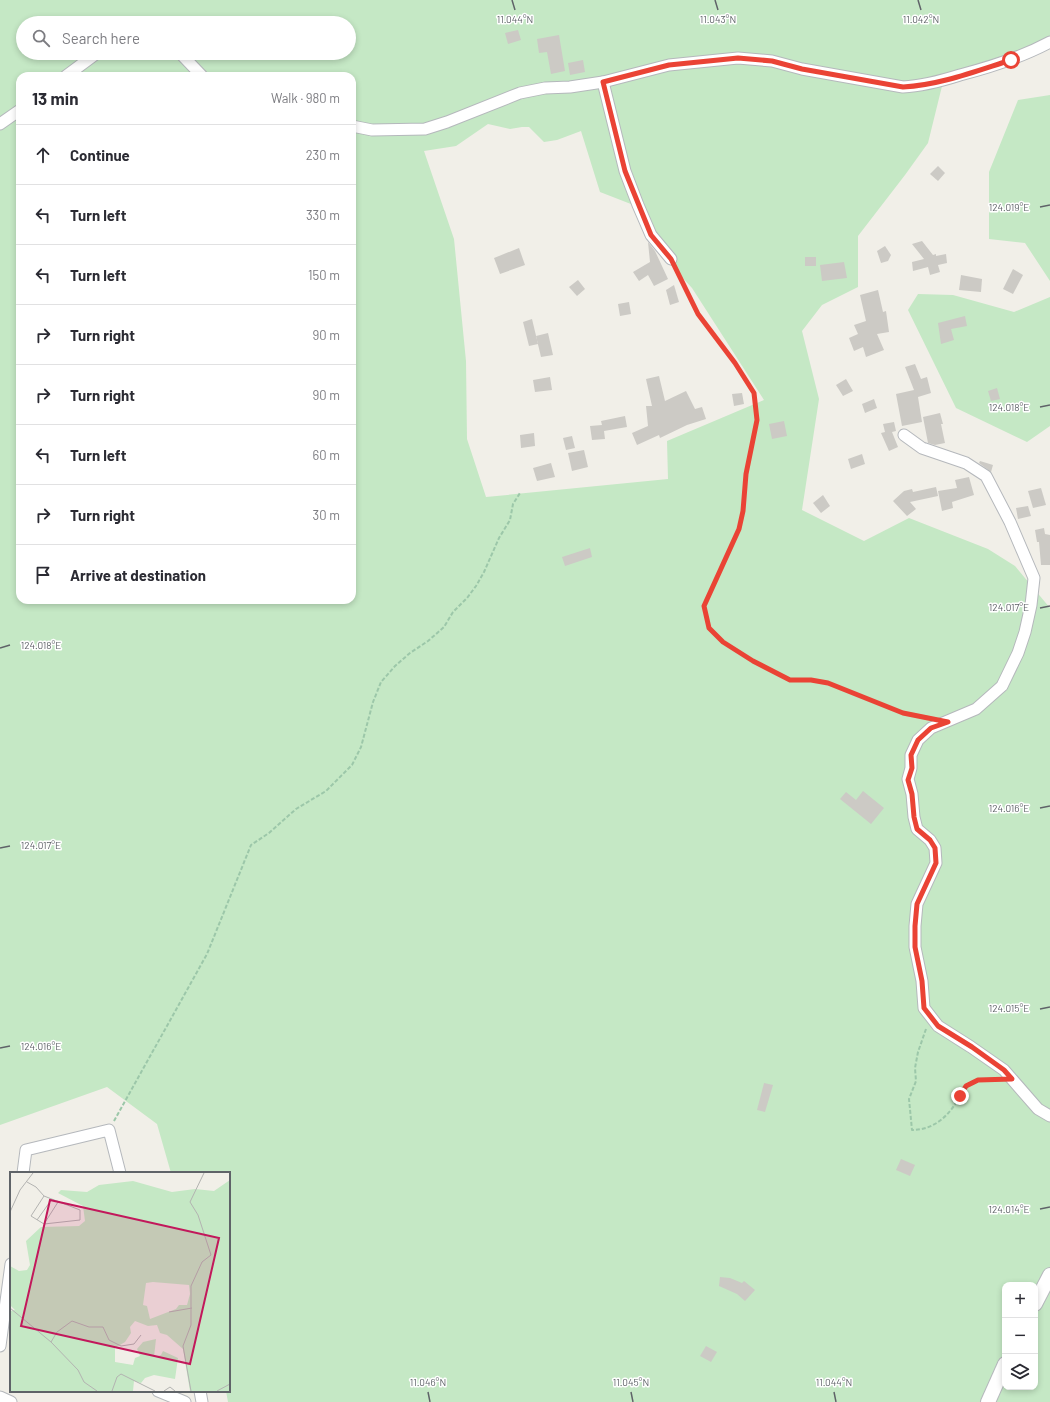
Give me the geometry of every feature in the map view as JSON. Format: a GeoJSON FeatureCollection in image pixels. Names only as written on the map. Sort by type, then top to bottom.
{"type":"FeatureCollection","features":[{"type":"Feature","properties":{"kind":"street"},"geometry":{"type":"LineString","coordinates":[[356,127],[372,130],[425,129],[447,122],[520,93],[544,88],[570,87],[603,82],[669,65],[738,58],[772,61],[802,69],[903,87],[919,86],[973,72],[1011,60],[1050,42]]}},
{"type":"Feature","properties":{"kind":"street"},"geometry":{"type":"LineString","coordinates":[[71,72],[88,60]]}},
{"type":"Feature","properties":{"kind":"street"},"geometry":{"type":"LineString","coordinates":[[187,60],[198,72]]}},
{"type":"Feature","properties":{"kind":"street"},"geometry":{"type":"LineString","coordinates":[[603,82],[625,171],[638,205],[651,235],[671,259]]}},
{"type":"Feature","properties":{"kind":"street"},"geometry":{"type":"LineString","coordinates":[[0,124],[16,113]]}},
{"type":"Feature","properties":{"kind":"street"},"geometry":{"type":"LineString","coordinates":[[904,435],[922,448],[966,463],[986,476],[1010,522],[1034,578],[1031,605],[1025,632],[1018,653],[1002,686],[976,709],[931,728],[918,740],[911,755],[912,768],[908,780],[912,794],[914,817],[917,829],[930,840],[935,848],[936,863],[917,904],[915,926],[915,947],[922,981],[924,1008],[930,1018],[938,1026],[972,1047],[1004,1070],[1038,1109],[1050,1116]]}},
{"type":"Feature","properties":{"kind":"street"},"geometry":{"type":"LineString","coordinates":[[23,1172],[26,1150],[109,1130],[120,1172]]}},
{"type":"Feature","properties":{"kind":"street"},"geometry":{"type":"LineString","coordinates":[[4,1341],[10,1275]]}},
{"type":"Feature","properties":{"kind":"street"},"geometry":{"type":"LineString","coordinates":[[1038,1298],[1050,1275]]}},
{"type":"Feature","properties":{"kind":"street"},"geometry":{"type":"LineString","coordinates":[[988,1402],[1002,1371]]}},
{"type":"Feature","properties":{"kind":"street"},"geometry":{"type":"LineString","coordinates":[[160,1392],[185,1402]]}},
{"type":"Feature","properties":{"kind":"street"},"geometry":{"type":"LineString","coordinates":[[200,1392],[202,1402]]}},
{"type":"Feature","properties":{"kind":"street"},"geometry":{"type":"LineString","coordinates":[[0,1397],[11,1402]]}},
{"type":"Feature","properties":{"kind":"path"},"geometry":{"type":"LineString","coordinates":[[671,259],[698,314],[731,357],[754,393],[757,420],[746,474],[744,503],[739,529],[704,606],[709,628],[723,642],[735,650],[790,680],[811,680],[828,683],[903,713],[928,718]]}},
{"type":"Feature","properties":{"kind":"path"},"geometry":{"type":"LineString","coordinates":[[109,1130],[207,954],[251,845],[269,833],[296,809],[326,791],[352,765],[361,747],[373,702],[381,682],[395,666],[410,653],[428,642],[444,627],[453,612],[467,598],[476,586],[484,572],[498,538],[510,520],[513,504],[520,493]]}},
{"type":"Feature","properties":{"kind":"path"},"geometry":{"type":"LineString","coordinates":[[930,1018],[918,1052],[915,1068],[916,1081],[909,1099],[912,1130],[929,1128],[938,1122],[953,1107],[966,1086],[978,1080],[1012,1079]]}},
{"type":"Feature","properties":{"kind":"green space"},"geometry":{"type":"Polygon","coordinates":[[[0,0],[1050,0],[1050,40],[943,82],[928,143],[858,236],[858,287],[822,305],[802,331],[819,399],[802,510],[864,541],[909,518],[988,549],[1015,566],[1050,608],[1050,1402],[228,1402],[226,1392],[230,1392],[230,1172],[171,1172],[157,1124],[107,1087],[0,1125],[0,0]],[[488,124],[456,146],[424,151],[454,239],[466,361],[467,439],[486,497],[668,479],[667,441],[764,400],[692,288],[668,262],[636,206],[600,192],[581,131],[557,140],[544,142],[529,127],[510,129],[488,124]]]}},
{"type":"Feature","properties":{"kind":"green space"},"geometry":{"type":"Polygon","coordinates":[[[1050,95],[1050,281],[1025,243],[989,239],[989,172],[1018,100],[1050,95]]]}},
{"type":"Feature","properties":{"kind":"green space"},"geometry":{"type":"Polygon","coordinates":[[[918,294],[953,295],[1014,312],[1050,297],[1050,426],[1027,442],[956,408],[908,310],[918,294]]]}},
{"type":"Feature","properties":{"kind":"building"},"geometry":{"type":"Polygon","coordinates":[[[518,30],[521,40],[508,44],[505,33],[518,30]]]}},
{"type":"Feature","properties":{"kind":"building"},"geometry":{"type":"Polygon","coordinates":[[[559,35],[565,71],[551,74],[547,52],[539,53],[537,39],[559,35]]]}},
{"type":"Feature","properties":{"kind":"building"},"geometry":{"type":"Polygon","coordinates":[[[583,60],[585,72],[570,75],[568,63],[583,60]]]}},
{"type":"Feature","properties":{"kind":"building"},"geometry":{"type":"Polygon","coordinates":[[[938,166],[945,173],[938,181],[930,174],[938,166]]]}},
{"type":"Feature","properties":{"kind":"building"},"geometry":{"type":"Polygon","coordinates":[[[922,241],[933,255],[936,254],[936,256],[946,254],[947,263],[938,265],[940,272],[930,275],[928,267],[913,271],[912,262],[924,259],[912,244],[922,241]]]}},
{"type":"Feature","properties":{"kind":"building"},"geometry":{"type":"Polygon","coordinates":[[[648,242],[655,251],[668,279],[654,286],[648,275],[639,281],[633,272],[650,262],[648,242]]]}},
{"type":"Feature","properties":{"kind":"building"},"geometry":{"type":"Polygon","coordinates":[[[885,246],[891,255],[888,261],[881,263],[877,251],[885,246]]]}},
{"type":"Feature","properties":{"kind":"building"},"geometry":{"type":"Polygon","coordinates":[[[519,248],[525,265],[500,274],[494,258],[519,248]]]}},
{"type":"Feature","properties":{"kind":"building"},"geometry":{"type":"Polygon","coordinates":[[[805,257],[816,257],[816,266],[805,266],[805,257]]]}},
{"type":"Feature","properties":{"kind":"building"},"geometry":{"type":"Polygon","coordinates":[[[844,262],[847,278],[822,281],[820,265],[844,262]]]}},
{"type":"Feature","properties":{"kind":"building"},"geometry":{"type":"Polygon","coordinates":[[[1013,269],[1023,275],[1013,294],[1003,289],[1013,269]]]}},
{"type":"Feature","properties":{"kind":"building"},"geometry":{"type":"Polygon","coordinates":[[[961,275],[982,279],[981,292],[959,290],[961,275]]]}},
{"type":"Feature","properties":{"kind":"building"},"geometry":{"type":"Polygon","coordinates":[[[578,280],[585,289],[577,296],[569,287],[578,280]]]}},
{"type":"Feature","properties":{"kind":"building"},"geometry":{"type":"Polygon","coordinates":[[[674,285],[679,302],[670,305],[666,290],[674,285]]]}},
{"type":"Feature","properties":{"kind":"building"},"geometry":{"type":"Polygon","coordinates":[[[878,290],[883,312],[886,311],[889,332],[877,334],[884,350],[866,357],[863,347],[854,351],[849,338],[858,334],[854,325],[866,321],[860,295],[878,290]]]}},
{"type":"Feature","properties":{"kind":"building"},"geometry":{"type":"Polygon","coordinates":[[[629,302],[631,314],[620,316],[618,304],[629,302]]]}},
{"type":"Feature","properties":{"kind":"building"},"geometry":{"type":"Polygon","coordinates":[[[965,316],[967,326],[951,329],[954,340],[941,344],[938,323],[965,316]]]}},
{"type":"Feature","properties":{"kind":"building"},"geometry":{"type":"Polygon","coordinates":[[[532,319],[538,344],[529,346],[523,322],[532,319]]]}},
{"type":"Feature","properties":{"kind":"building"},"geometry":{"type":"Polygon","coordinates":[[[548,333],[553,355],[541,357],[536,336],[548,333]]]}},
{"type":"Feature","properties":{"kind":"building"},"geometry":{"type":"Polygon","coordinates":[[[915,364],[921,379],[927,377],[931,393],[918,397],[922,422],[902,426],[896,394],[914,390],[905,367],[915,364]]]}},
{"type":"Feature","properties":{"kind":"building"},"geometry":{"type":"Polygon","coordinates":[[[659,376],[665,401],[686,391],[695,409],[702,407],[706,419],[687,425],[660,438],[659,435],[637,445],[632,433],[648,426],[646,406],[652,406],[646,379],[659,376]]]}},
{"type":"Feature","properties":{"kind":"building"},"geometry":{"type":"Polygon","coordinates":[[[550,377],[552,390],[535,392],[533,380],[550,377]]]}},
{"type":"Feature","properties":{"kind":"building"},"geometry":{"type":"Polygon","coordinates":[[[846,379],[853,391],[843,396],[836,385],[846,379]]]}},
{"type":"Feature","properties":{"kind":"building"},"geometry":{"type":"Polygon","coordinates":[[[997,388],[1000,399],[991,401],[988,391],[997,388]]]}},
{"type":"Feature","properties":{"kind":"building"},"geometry":{"type":"Polygon","coordinates":[[[742,393],[744,404],[734,406],[732,394],[742,393]]]}},
{"type":"Feature","properties":{"kind":"building"},"geometry":{"type":"Polygon","coordinates":[[[874,399],[877,408],[865,413],[862,404],[874,399]]]}},
{"type":"Feature","properties":{"kind":"building"},"geometry":{"type":"Polygon","coordinates":[[[940,413],[945,443],[935,445],[928,443],[923,417],[940,413]]]}},
{"type":"Feature","properties":{"kind":"building"},"geometry":{"type":"Polygon","coordinates":[[[625,416],[627,427],[604,431],[605,439],[592,440],[590,426],[602,425],[601,421],[625,416]]]}},
{"type":"Feature","properties":{"kind":"building"},"geometry":{"type":"Polygon","coordinates":[[[784,421],[787,436],[772,439],[769,424],[784,421]]]}},
{"type":"Feature","properties":{"kind":"building"},"geometry":{"type":"Polygon","coordinates":[[[894,422],[896,431],[892,432],[898,447],[889,451],[881,433],[885,432],[883,424],[894,422]]]}},
{"type":"Feature","properties":{"kind":"building"},"geometry":{"type":"Polygon","coordinates":[[[534,433],[535,446],[521,448],[520,435],[534,433]]]}},
{"type":"Feature","properties":{"kind":"building"},"geometry":{"type":"Polygon","coordinates":[[[572,436],[575,448],[566,450],[563,438],[572,436]]]}},
{"type":"Feature","properties":{"kind":"building"},"geometry":{"type":"Polygon","coordinates":[[[584,450],[588,467],[572,471],[568,453],[584,450]]]}},
{"type":"Feature","properties":{"kind":"building"},"geometry":{"type":"Polygon","coordinates":[[[862,454],[865,464],[851,469],[848,459],[862,454]]]}},
{"type":"Feature","properties":{"kind":"building"},"geometry":{"type":"Polygon","coordinates":[[[980,461],[993,465],[991,472],[979,463],[980,461]]]}},
{"type":"Feature","properties":{"kind":"building"},"geometry":{"type":"Polygon","coordinates":[[[551,463],[555,477],[537,481],[533,468],[551,463]]]}},
{"type":"Feature","properties":{"kind":"building"},"geometry":{"type":"Polygon","coordinates":[[[969,477],[974,495],[952,502],[953,508],[942,511],[938,491],[957,488],[955,480],[969,477]]]}},
{"type":"Feature","properties":{"kind":"building"},"geometry":{"type":"Polygon","coordinates":[[[936,487],[938,496],[910,502],[916,509],[907,516],[893,501],[904,491],[912,489],[913,492],[936,487]]]}},
{"type":"Feature","properties":{"kind":"building"},"geometry":{"type":"Polygon","coordinates":[[[1041,488],[1046,505],[1033,508],[1028,491],[1041,488]]]}},
{"type":"Feature","properties":{"kind":"building"},"geometry":{"type":"Polygon","coordinates":[[[823,495],[830,506],[821,513],[813,503],[823,495]]]}},
{"type":"Feature","properties":{"kind":"building"},"geometry":{"type":"Polygon","coordinates":[[[1028,506],[1031,516],[1018,519],[1016,508],[1028,506]]]}},
{"type":"Feature","properties":{"kind":"building"},"geometry":{"type":"Polygon","coordinates":[[[1044,528],[1045,534],[1050,535],[1050,565],[1041,565],[1039,542],[1037,542],[1035,530],[1044,528]]]}},
{"type":"Feature","properties":{"kind":"building"},"geometry":{"type":"Polygon","coordinates":[[[590,548],[592,557],[565,566],[562,557],[590,548]]]}},
{"type":"Feature","properties":{"kind":"building"},"geometry":{"type":"Polygon","coordinates":[[[863,791],[884,808],[871,824],[840,799],[846,792],[856,800],[863,791]]]}},
{"type":"Feature","properties":{"kind":"building"},"geometry":{"type":"Polygon","coordinates":[[[764,1083],[773,1085],[765,1112],[757,1110],[764,1083]]]}},
{"type":"Feature","properties":{"kind":"building"},"geometry":{"type":"Polygon","coordinates":[[[901,1159],[915,1165],[910,1176],[896,1170],[901,1159]]]}},
{"type":"Feature","properties":{"kind":"building"},"geometry":{"type":"Polygon","coordinates":[[[720,1277],[730,1278],[742,1283],[744,1281],[755,1290],[745,1301],[737,1294],[719,1286],[720,1277]]]}},
{"type":"Feature","properties":{"kind":"building"},"geometry":{"type":"Polygon","coordinates":[[[706,1346],[717,1352],[711,1362],[700,1356],[706,1346]]]}},
{"type":"Feature","properties":{"kind":"route"},"geometry":{"type":"LineString","coordinates":[[960,1096],[966,1086],[978,1080],[1012,1079],[1004,1070],[972,1047],[938,1026],[930,1018],[924,1008],[922,981],[915,947],[915,926],[917,904],[936,863],[935,848],[930,840],[917,829],[914,817],[912,794],[908,780],[912,768],[911,755],[918,740],[931,728],[948,722],[903,713],[828,683],[811,680],[790,680],[753,661],[723,642],[709,628],[704,606],[739,529],[743,511],[746,474],[757,420],[754,393],[735,363],[698,314],[671,259],[651,235],[625,171],[603,82],[669,65],[738,58],[772,61],[802,69],[903,87],[919,86],[944,80],[1011,60]]}}]}
